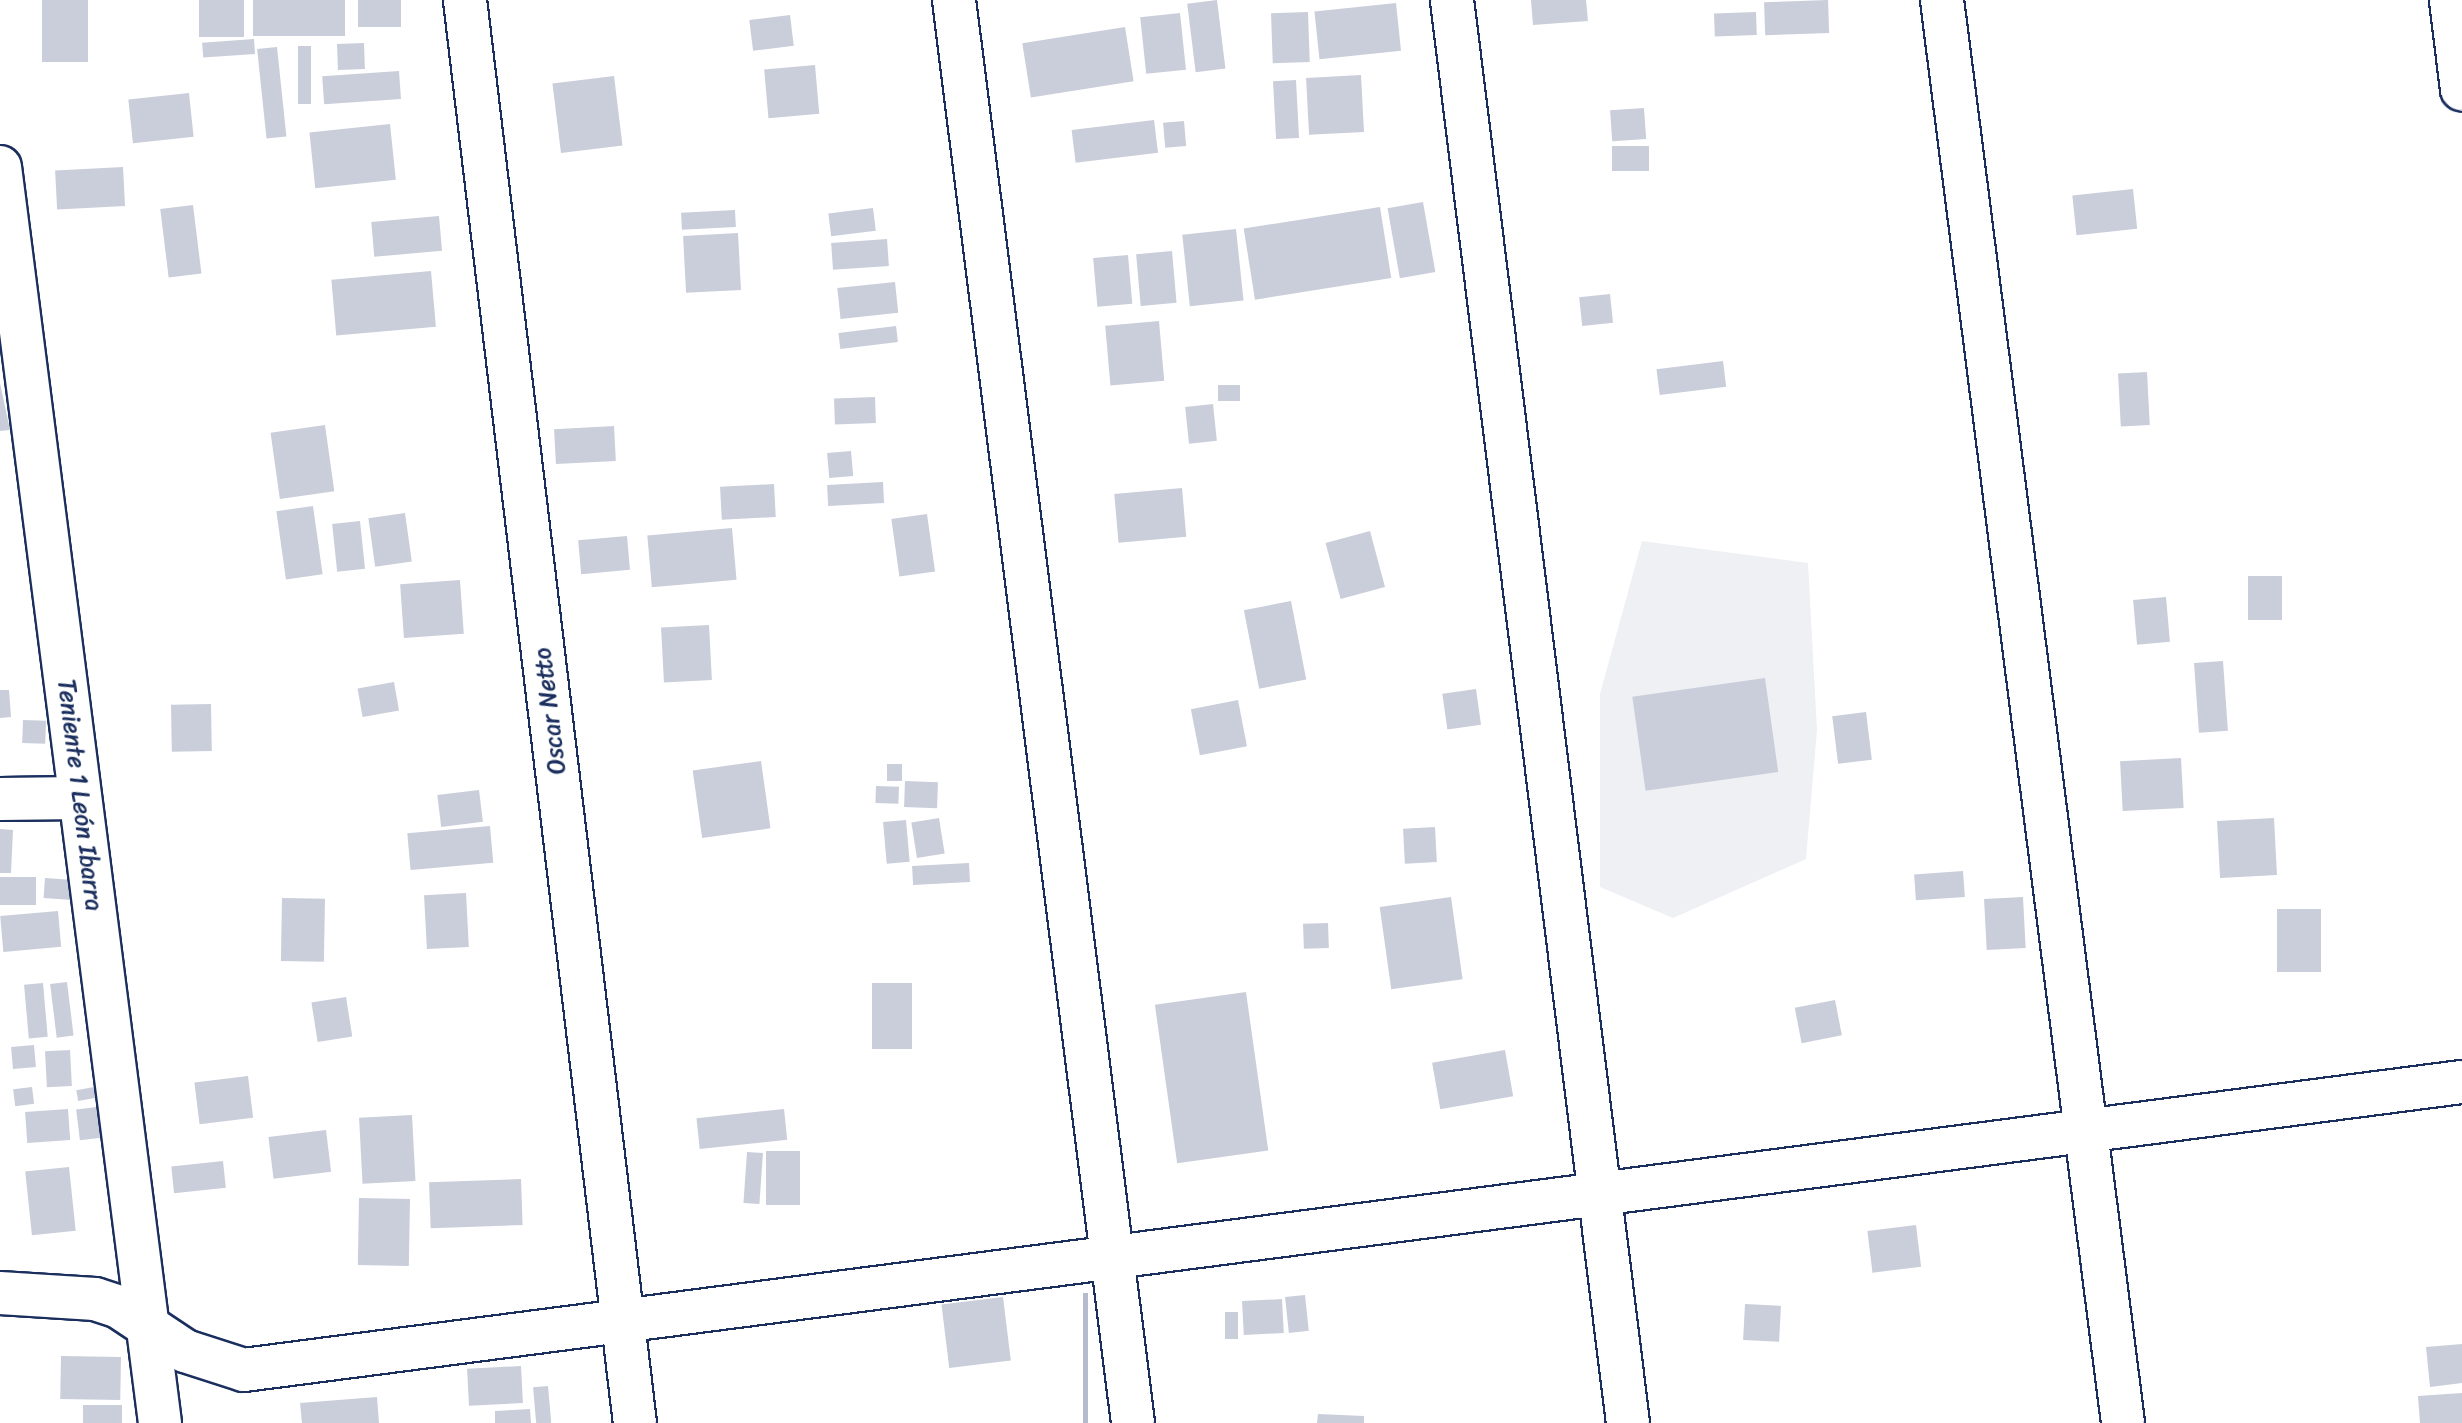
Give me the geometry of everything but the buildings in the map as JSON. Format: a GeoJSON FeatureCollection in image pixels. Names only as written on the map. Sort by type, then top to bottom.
{"type":"FeatureCollection","features":[{"type":"Feature","properties":{"kind":"street","name":"Oscar Netto"},"geometry":{"type":"LineString","coordinates":[[465,0],[635,1423]]}},
{"type":"Feature","properties":{"kind":"street"},"geometry":{"type":"LineString","coordinates":[[954,0],[1133,1423]]}},
{"type":"Feature","properties":{"kind":"street"},"geometry":{"type":"LineString","coordinates":[[1452,0],[1628,1423]]}},
{"type":"Feature","properties":{"kind":"street"},"geometry":{"type":"LineString","coordinates":[[1942,0],[2123,1423]]}},
{"type":"Feature","properties":{"kind":"street"},"geometry":{"type":"LineString","coordinates":[[2451,0],[2462,89]]}},
{"type":"Feature","properties":{"kind":"street","name":"Teniente 1 León Ibarra"},"geometry":{"type":"LineString","coordinates":[[0,167],[160,1423]]}},
{"type":"Feature","properties":{"kind":"street"},"geometry":{"type":"LineString","coordinates":[[0,799],[80,798]]}},
{"type":"Feature","properties":{"kind":"street"},"geometry":{"type":"LineString","coordinates":[[0,1293],[95,1299],[185,1351],[244,1370],[623,1318],[1600,1196],[2087,1129],[2462,1082]]}},
{"type":"Feature","properties":{"kind":"shaded area"},"geometry":{"type":"Polygon","coordinates":[[[1642,541],[1808,563],[1817,730],[1806,859],[1673,918],[1600,887],[1600,694],[1642,541]]]}},
{"type":"Feature","properties":{"kind":"water"},"geometry":{"type":"Polygon","coordinates":[[[1083,1293],[1088,1293],[1088,1423],[1083,1423],[1083,1293]]]}}]}
